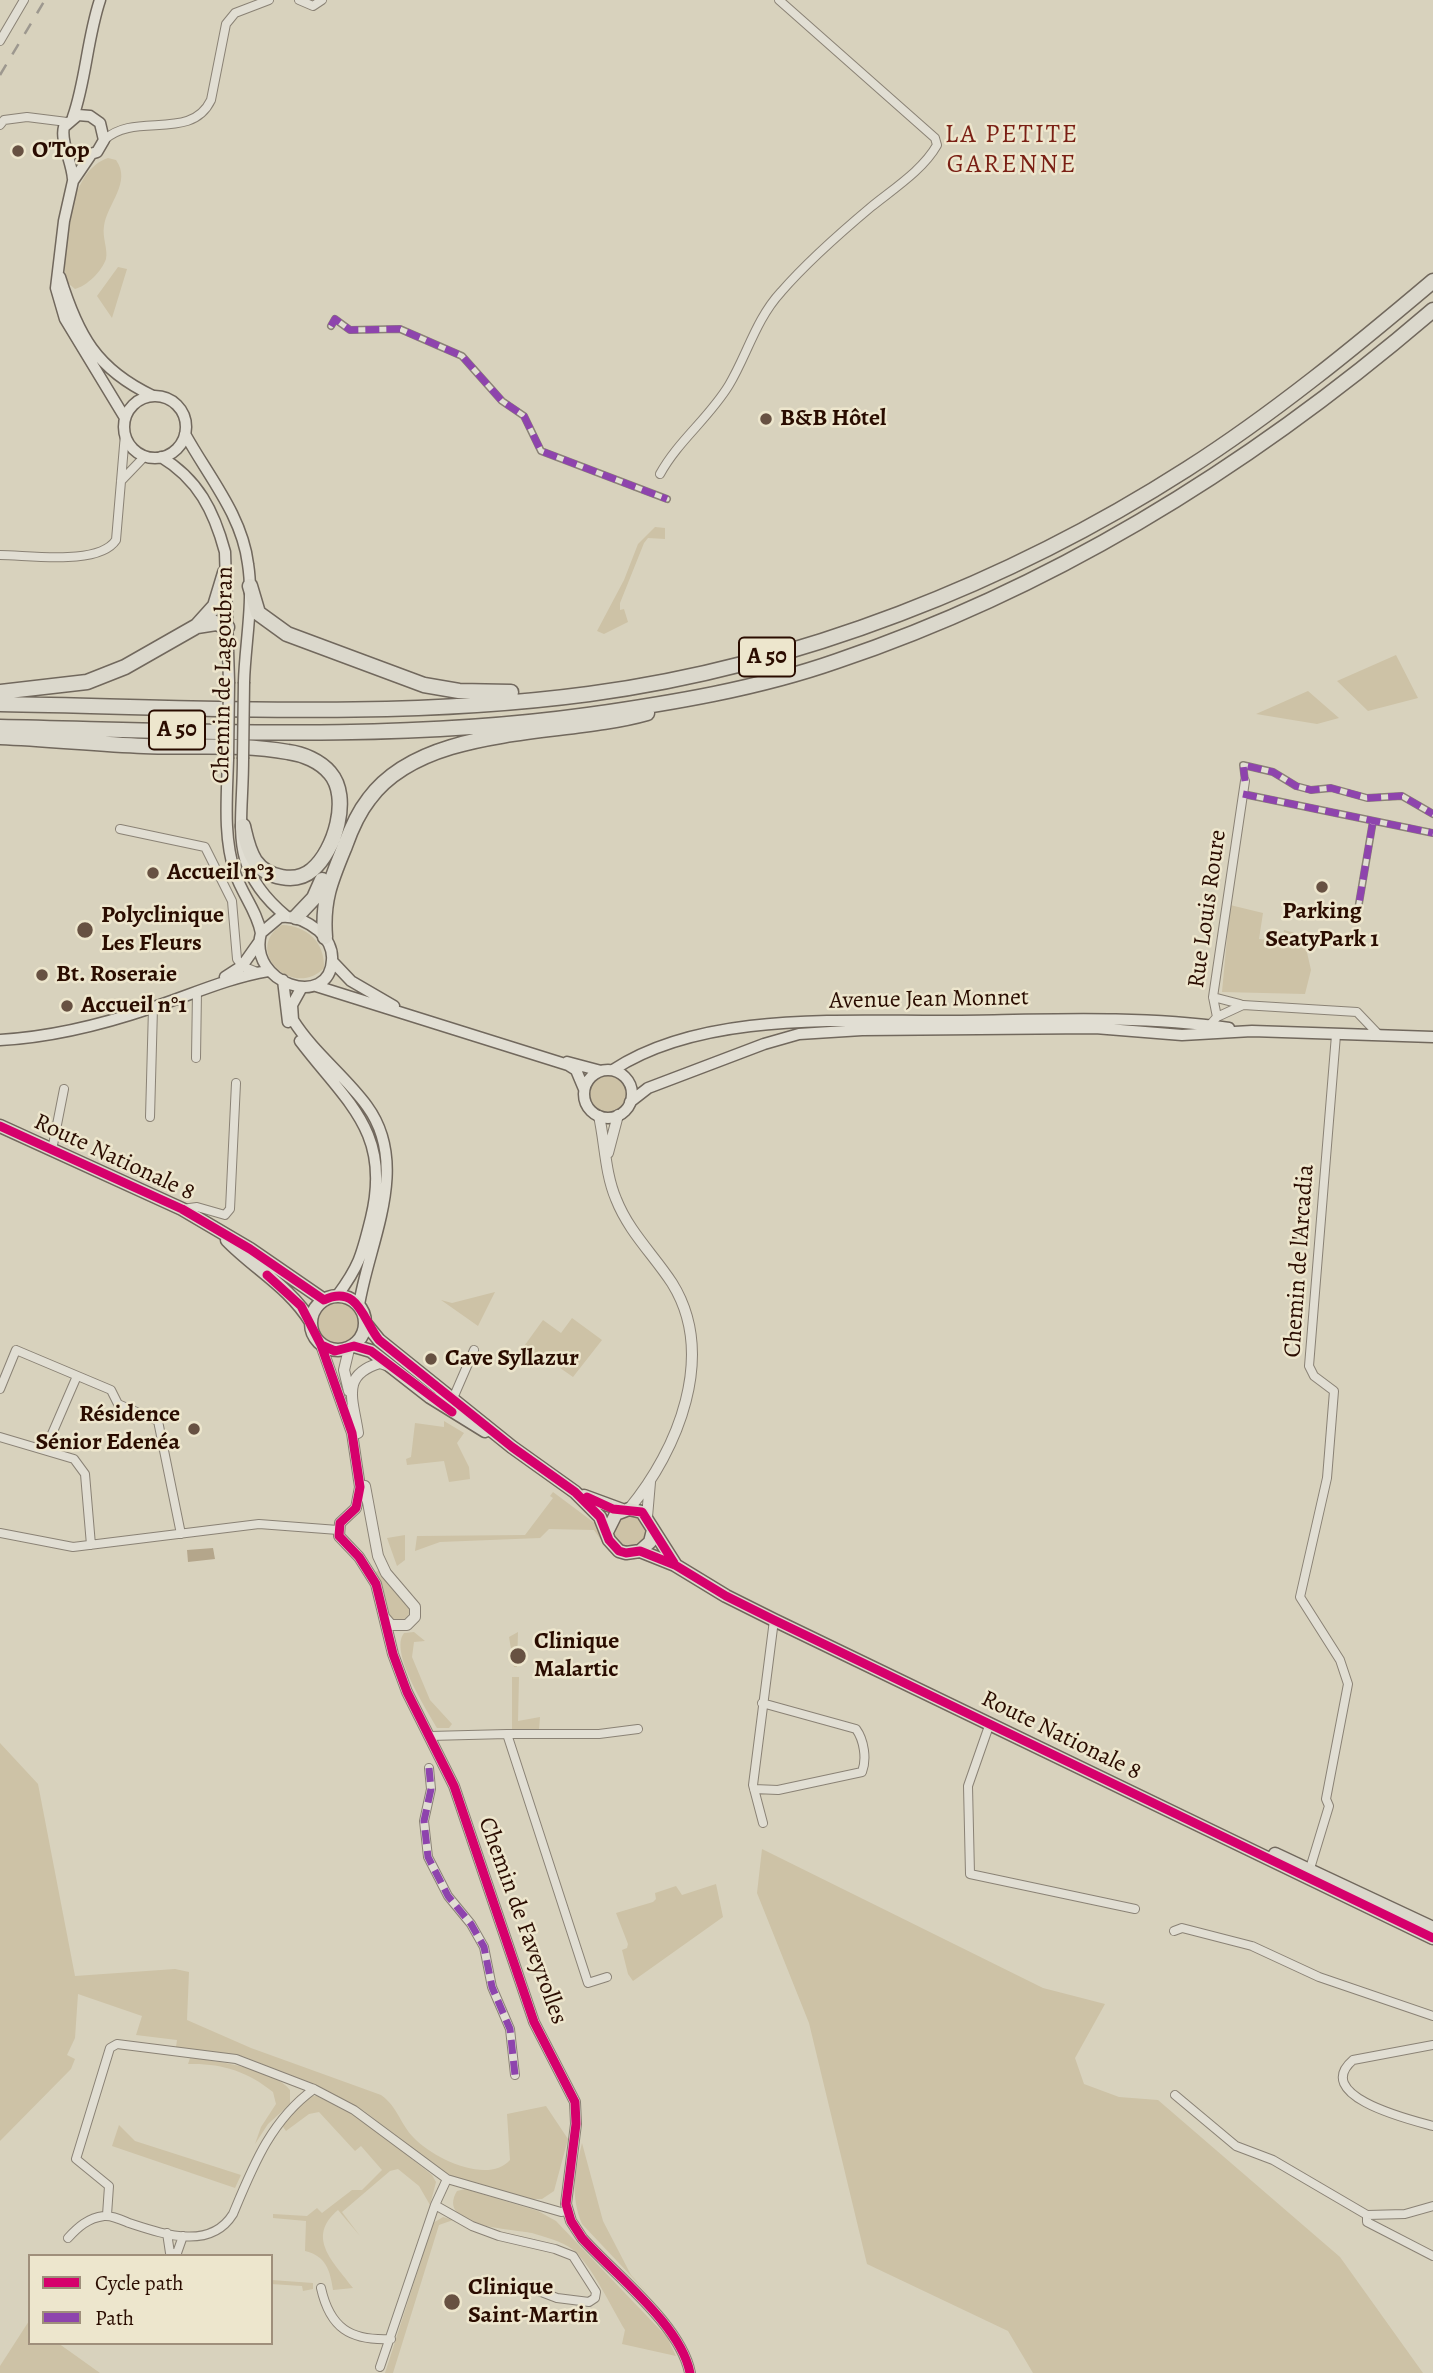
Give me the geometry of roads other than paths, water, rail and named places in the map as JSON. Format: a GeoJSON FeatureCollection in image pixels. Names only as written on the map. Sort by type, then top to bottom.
{"type":"FeatureCollection","features":[{"type":"Feature","properties":{"kind":"highway","name":"A 50"},"geometry":{"type":"LineString","coordinates":[[0,704],[438,707],[584,694],[648,685],[785,653],[894,616],[1072,536],[1152,491],[1229,441],[1376,330],[1433,281]]}},
{"type":"Feature","properties":{"kind":"highway","name":"A 50"},"geometry":{"type":"LineString","coordinates":[[0,727],[326,731],[456,727],[586,716],[712,694],[837,662],[1075,561],[1232,467],[1383,353],[1433,310]]}},
{"type":"Feature","properties":{"kind":"highway"},"geometry":{"type":"LineString","coordinates":[[0,692],[53,687],[108,676],[197,626],[215,606],[225,573]]}},
{"type":"Feature","properties":{"kind":"highway"},"geometry":{"type":"LineString","coordinates":[[250,586],[258,613],[287,634],[424,685],[459,691],[498,693],[587,684],[648,685]]}},
{"type":"Feature","properties":{"kind":"highway"},"geometry":{"type":"LineString","coordinates":[[197,626],[216,623],[227,627]]}},
{"type":"Feature","properties":{"kind":"highway"},"geometry":{"type":"LineString","coordinates":[[325,937],[322,914],[326,892],[357,816],[370,797],[401,768],[450,747],[618,721],[712,694]]}},
{"type":"Feature","properties":{"kind":"highway"},"geometry":{"type":"LineString","coordinates":[[0,737],[290,752],[321,764],[337,783],[343,817],[336,844],[314,898],[291,916]]}},
{"type":"Feature","properties":{"kind":"highway"},"geometry":{"type":"LineString","coordinates":[[243,826],[248,847],[262,869],[281,877],[298,877],[312,870],[324,854],[337,821],[341,795]]}},
{"type":"Feature","properties":{"kind":"main road"},"geometry":{"type":"LineString","coordinates":[[58,270],[71,311],[90,346],[119,378],[153,396],[170,400],[179,408],[185,419],[185,434],[179,446],[160,457],[145,456],[129,444],[125,434],[125,418],[60,309],[56,288],[58,270],[73,181],[68,149],[63,138],[79,97],[88,42],[100,0]]}},
{"type":"Feature","properties":{"kind":"main road"},"geometry":{"type":"LineString","coordinates":[[73,181],[90,156],[100,149],[104,140],[100,123],[90,116],[79,97]]}},
{"type":"Feature","properties":{"kind":"main road"},"geometry":{"type":"LineString","coordinates":[[70,120],[90,116]]}},
{"type":"Feature","properties":{"kind":"main road"},"geometry":{"type":"LineString","coordinates":[[68,149],[78,156],[90,156]]}},
{"type":"Feature","properties":{"kind":"main road"},"geometry":{"type":"LineString","coordinates":[[125,418],[133,405],[153,396]]}},
{"type":"Feature","properties":{"kind":"main road","name":"Chemin de Lagoubran"},"geometry":{"type":"LineString","coordinates":[[185,434],[234,517],[245,549],[250,586],[245,646],[242,848],[250,877],[264,897],[291,916]]}},
{"type":"Feature","properties":{"kind":"main road","name":"Chemin de Lagoubran"},"geometry":{"type":"LineString","coordinates":[[160,457],[187,475],[205,499],[220,534],[225,573],[229,682],[229,850],[236,877],[256,915],[260,937]]}},
{"type":"Feature","properties":{"kind":"main road"},"geometry":{"type":"LineString","coordinates":[[227,627],[241,636],[245,646]]}},
{"type":"Feature","properties":{"kind":"main road"},"geometry":{"type":"LineString","coordinates":[[219,982],[242,966],[274,919],[291,916],[325,937],[332,950],[330,973],[316,986]]}},
{"type":"Feature","properties":{"kind":"main road"},"geometry":{"type":"LineString","coordinates":[[260,937],[263,972]]}},
{"type":"Feature","properties":{"kind":"main road"},"geometry":{"type":"LineString","coordinates":[[332,961],[351,981],[409,1014]]}},
{"type":"Feature","properties":{"kind":"main road"},"geometry":{"type":"LineString","coordinates":[[0,1040],[66,1034],[153,1008],[219,982],[263,972],[302,987],[316,986],[554,1059],[607,1071],[629,1083],[630,1102],[618,1115],[599,1116],[588,1107],[576,1070],[554,1059]]}},
{"type":"Feature","properties":{"kind":"main road"},"geometry":{"type":"LineString","coordinates":[[283,980],[284,1009],[291,1028],[359,1116],[376,1159],[376,1197],[359,1266],[337,1296],[324,1300],[314,1310],[311,1322],[314,1335],[321,1345],[335,1351],[352,1347],[371,1350],[393,1368],[513,1447],[575,1492],[600,1517],[613,1546],[619,1551],[640,1551],[650,1542],[653,1530],[647,1517],[625,1509],[605,1506],[575,1492]]}},
{"type":"Feature","properties":{"kind":"main road"},"geometry":{"type":"LineString","coordinates":[[302,987],[292,1005],[293,1020],[367,1106],[378,1126],[384,1152],[387,1190],[359,1305],[366,1324],[379,1340],[450,1404]]}},
{"type":"Feature","properties":{"kind":"main road","name":"Avenue Jean Monnet"},"geometry":{"type":"LineString","coordinates":[[607,1071],[693,1039],[739,1029],[796,1023],[1098,1018],[1213,1021],[1252,1031]]}},
{"type":"Feature","properties":{"kind":"main road","name":"Avenue Jean Monnet"},"geometry":{"type":"LineString","coordinates":[[630,1102],[648,1088],[764,1044],[799,1034],[862,1030],[1096,1028],[1198,1035],[1252,1031],[1379,1035],[1433,1030]]}},
{"type":"Feature","properties":{"kind":"main road","name":"Avenue Jean Monnet"},"geometry":{"type":"LineString","coordinates":[[1408,1034],[1433,1037]]}},
{"type":"Feature","properties":{"kind":"main road"},"geometry":{"type":"LineString","coordinates":[[584,1089],[590,1077],[607,1071]]}},
{"type":"Feature","properties":{"kind":"main road","name":"Route Nationale 8"},"geometry":{"type":"LineString","coordinates":[[0,1126],[182,1209],[211,1225],[324,1300]]}},
{"type":"Feature","properties":{"kind":"main road","name":"Route Nationale 8"},"geometry":{"type":"LineString","coordinates":[[211,1225],[244,1259],[282,1286],[311,1322]]}},
{"type":"Feature","properties":{"kind":"main road"},"geometry":{"type":"LineString","coordinates":[[337,1296],[359,1305]]}},
{"type":"Feature","properties":{"kind":"main road"},"geometry":{"type":"LineString","coordinates":[[352,1347],[363,1337],[366,1324]]}},
{"type":"Feature","properties":{"kind":"main road"},"geometry":{"type":"LineString","coordinates":[[607,1532],[611,1519],[625,1509]]}},
{"type":"Feature","properties":{"kind":"main road","name":"Route Nationale 8"},"geometry":{"type":"LineString","coordinates":[[653,1530],[675,1565]]}},
{"type":"Feature","properties":{"kind":"main road","name":"Route Nationale 8"},"geometry":{"type":"LineString","coordinates":[[640,1551],[675,1565],[726,1596],[774,1620],[1174,1811],[1433,1928]]}},
{"type":"Feature","properties":{"kind":"main road","name":"Route Nationale 8"},"geometry":{"type":"LineString","coordinates":[[1309,1873],[1433,1938]]}},
{"type":"Feature","properties":{"kind":"street"},"geometry":{"type":"LineString","coordinates":[[0,40],[24,0]]}},
{"type":"Feature","properties":{"kind":"street"},"geometry":{"type":"LineString","coordinates":[[100,123],[122,128],[186,122],[206,110],[211,100],[226,24],[235,13],[269,0]]}},
{"type":"Feature","properties":{"kind":"street"},"geometry":{"type":"LineString","coordinates":[[299,0],[313,6],[322,0]]}},
{"type":"Feature","properties":{"kind":"street"},"geometry":{"type":"LineString","coordinates":[[660,474],[671,453],[700,424],[728,386],[767,309],[781,291],[858,218],[933,153],[937,145],[935,138],[900,105],[779,0]]}},
{"type":"Feature","properties":{"kind":"street"},"geometry":{"type":"LineString","coordinates":[[0,125],[4,120],[27,117],[47,122],[70,120]]}},
{"type":"Feature","properties":{"kind":"street"},"geometry":{"type":"LineString","coordinates":[[47,122],[63,138]]}},
{"type":"Feature","properties":{"kind":"street"},"geometry":{"type":"LineString","coordinates":[[104,140],[122,128]]}},
{"type":"Feature","properties":{"kind":"street"},"geometry":{"type":"LineString","coordinates":[[331,326],[335,319],[350,330],[400,328],[428,343],[451,350],[471,363],[502,401],[524,416],[541,451],[667,499]]}},
{"type":"Feature","properties":{"kind":"street"},"geometry":{"type":"LineString","coordinates":[[0,555],[77,556],[104,552],[116,540],[125,434]]}},
{"type":"Feature","properties":{"kind":"street"},"geometry":{"type":"LineString","coordinates":[[121,481],[145,456]]}},
{"type":"Feature","properties":{"kind":"street"},"geometry":{"type":"LineString","coordinates":[[1245,781],[1243,765],[1273,772],[1296,786],[1311,790],[1331,788],[1367,798],[1402,796],[1433,814]]}},
{"type":"Feature","properties":{"kind":"street","name":"Rue Louis Roure"},"geometry":{"type":"LineString","coordinates":[[1198,1035],[1213,1021],[1213,997],[1245,781]]}},
{"type":"Feature","properties":{"kind":"street"},"geometry":{"type":"LineString","coordinates":[[1243,793],[1433,833]]}},
{"type":"Feature","properties":{"kind":"street"},"geometry":{"type":"LineString","coordinates":[[1356,921],[1373,821]]}},
{"type":"Feature","properties":{"kind":"street"},"geometry":{"type":"LineString","coordinates":[[120,829],[205,847],[232,901],[234,946],[242,966],[263,972]]}},
{"type":"Feature","properties":{"kind":"street"},"geometry":{"type":"LineString","coordinates":[[234,946],[241,952],[250,954]]}},
{"type":"Feature","properties":{"kind":"street"},"geometry":{"type":"LineString","coordinates":[[196,1058],[197,991]]}},
{"type":"Feature","properties":{"kind":"street"},"geometry":{"type":"LineString","coordinates":[[1213,997],[1243,1005],[1357,1012],[1379,1035]]}},
{"type":"Feature","properties":{"kind":"street"},"geometry":{"type":"LineString","coordinates":[[1213,1021],[1243,1005]]}},
{"type":"Feature","properties":{"kind":"street"},"geometry":{"type":"LineString","coordinates":[[150,1117],[153,1008]]}},
{"type":"Feature","properties":{"kind":"street","name":"Chemin de l'Arcadia"},"geometry":{"type":"LineString","coordinates":[[1309,1873],[1329,1806],[1326,1798],[1348,1684],[1340,1660],[1300,1597],[1327,1478],[1335,1412],[1334,1391],[1314,1376],[1309,1366],[1336,1035]]}},
{"type":"Feature","properties":{"kind":"street"},"geometry":{"type":"LineString","coordinates":[[182,1209],[197,1207],[225,1215],[230,1209],[236,1083]]}},
{"type":"Feature","properties":{"kind":"street"},"geometry":{"type":"LineString","coordinates":[[52,1150],[64,1089]]}},
{"type":"Feature","properties":{"kind":"street"},"geometry":{"type":"LineString","coordinates":[[607,1157],[618,1115]]}},
{"type":"Feature","properties":{"kind":"street"},"geometry":{"type":"LineString","coordinates":[[599,1116],[615,1198],[636,1237],[673,1285],[688,1320],[692,1346],[685,1405],[650,1482],[625,1509]]}},
{"type":"Feature","properties":{"kind":"street"},"geometry":{"type":"LineString","coordinates":[[0,1532],[73,1547],[259,1524],[338,1530],[340,1523],[356,1508],[361,1494],[352,1433],[321,1345]]}},
{"type":"Feature","properties":{"kind":"street"},"geometry":{"type":"LineString","coordinates":[[352,1347],[344,1370],[356,1419]]}},
{"type":"Feature","properties":{"kind":"street"},"geometry":{"type":"LineString","coordinates":[[0,1389],[16,1350],[111,1390],[118,1404],[158,1421],[181,1534]]}},
{"type":"Feature","properties":{"kind":"street"},"geometry":{"type":"LineString","coordinates":[[450,1404],[474,1350]]}},
{"type":"Feature","properties":{"kind":"street"},"geometry":{"type":"LineString","coordinates":[[385,1618],[391,1625],[400,1626],[412,1621],[415,1607],[386,1573],[375,1547],[352,1386],[355,1375],[380,1363],[393,1368]]}},
{"type":"Feature","properties":{"kind":"street"},"geometry":{"type":"LineString","coordinates":[[45,1450],[77,1376]]}},
{"type":"Feature","properties":{"kind":"street"},"geometry":{"type":"LineString","coordinates":[[0,1437],[74,1459],[85,1474],[91,1545]]}},
{"type":"Feature","properties":{"kind":"street"},"geometry":{"type":"LineString","coordinates":[[647,1517],[650,1482]]}},
{"type":"Feature","properties":{"kind":"street"},"geometry":{"type":"LineString","coordinates":[[349,1515],[359,1515],[370,1523]]}},
{"type":"Feature","properties":{"kind":"street","name":"Chemin de Faveyrolles"},"geometry":{"type":"LineString","coordinates":[[338,1530],[341,1540],[370,1571],[380,1593],[393,1654],[407,1692],[454,1786],[534,2022],[575,2102],[575,2132],[566,2188],[567,2211]]}},
{"type":"Feature","properties":{"kind":"street"},"geometry":{"type":"LineString","coordinates":[[763,1824],[754,1788],[762,1703],[774,1620]]}},
{"type":"Feature","properties":{"kind":"street"},"geometry":{"type":"LineString","coordinates":[[393,1654],[395,1637],[400,1626]]}},
{"type":"Feature","properties":{"kind":"street"},"geometry":{"type":"LineString","coordinates":[[754,1788],[778,1790],[862,1772],[865,1764],[861,1737],[856,1729],[762,1703]]}},
{"type":"Feature","properties":{"kind":"street"},"geometry":{"type":"LineString","coordinates":[[990,1723],[968,1786],[970,1874],[1135,1909]]}},
{"type":"Feature","properties":{"kind":"street"},"geometry":{"type":"LineString","coordinates":[[430,1736],[599,1734],[638,1729]]}},
{"type":"Feature","properties":{"kind":"street"},"geometry":{"type":"LineString","coordinates":[[507,1734],[588,1983],[607,1977]]}},
{"type":"Feature","properties":{"kind":"street"},"geometry":{"type":"LineString","coordinates":[[429,1768],[431,1789],[425,1821],[428,1857],[448,1896],[471,1924],[484,1947],[492,1987],[510,2029],[515,2075]]}},
{"type":"Feature","properties":{"kind":"street"},"geometry":{"type":"LineString","coordinates":[[1174,1931],[1182,1928],[1252,1946],[1330,1981],[1433,2016]]}},
{"type":"Feature","properties":{"kind":"street"},"geometry":{"type":"LineString","coordinates":[[107,2215],[109,2186],[76,2159],[110,2048],[117,2044],[236,2059],[314,2089],[354,2110],[447,2179],[561,2212],[567,2211],[582,2238],[673,2337],[687,2361],[690,2373]]}},
{"type":"Feature","properties":{"kind":"street"},"geometry":{"type":"LineString","coordinates":[[1433,2045],[1353,2060],[1346,2066],[1344,2086],[1350,2094],[1394,2116],[1433,2126]]}},
{"type":"Feature","properties":{"kind":"street"},"geometry":{"type":"LineString","coordinates":[[68,2238],[87,2221],[107,2215],[183,2236],[210,2234],[229,2221],[259,2151],[298,2101],[314,2089]]}},
{"type":"Feature","properties":{"kind":"street"},"geometry":{"type":"LineString","coordinates":[[1175,2095],[1236,2146],[1273,2160],[1367,2215],[1405,2214],[1433,2206]]}},
{"type":"Feature","properties":{"kind":"street"},"geometry":{"type":"LineString","coordinates":[[380,2367],[435,2205],[447,2179]]}},
{"type":"Feature","properties":{"kind":"street"},"geometry":{"type":"LineString","coordinates":[[435,2205],[472,2226],[499,2236],[573,2256],[596,2292],[595,2298],[589,2302],[557,2298],[536,2290]]}},
{"type":"Feature","properties":{"kind":"street"},"geometry":{"type":"LineString","coordinates":[[1367,2215],[1367,2222],[1384,2233],[1433,2256]]}},
{"type":"Feature","properties":{"kind":"street"},"geometry":{"type":"LineString","coordinates":[[167,2233],[167,2251],[172,2254]]}},
{"type":"Feature","properties":{"kind":"street"},"geometry":{"type":"LineString","coordinates":[[175,2254],[183,2236]]}},
{"type":"Feature","properties":{"kind":"street"},"geometry":{"type":"LineString","coordinates":[[321,2288],[326,2311],[348,2333],[361,2338],[391,2339]]}},
{"type":"Feature","properties":{"kind":"railway"},"geometry":{"type":"LineString","coordinates":[[0,75],[45,0]]}},
{"type":"Feature","properties":{"kind":"place","name":"O'Top"},"geometry":{"type":"Point","coordinates":[18,151]}},
{"type":"Feature","properties":{"kind":"place","name":"B&B Hôtel"},"geometry":{"type":"Point","coordinates":[766,419]}},
{"type":"Feature","properties":{"kind":"place","name":"Accueil n°3"},"geometry":{"type":"Point","coordinates":[153,873]}},
{"type":"Feature","properties":{"kind":"place","name":"Parking SeatyPark 1"},"geometry":{"type":"Point","coordinates":[1322,887]}},
{"type":"Feature","properties":{"kind":"place","name":"Polyclinique Les Fleurs"},"geometry":{"type":"Point","coordinates":[85,930]}},
{"type":"Feature","properties":{"kind":"place","name":"Bt. Roseraie"},"geometry":{"type":"Point","coordinates":[42,975]}},
{"type":"Feature","properties":{"kind":"place","name":"Accueil n°1"},"geometry":{"type":"Point","coordinates":[67,1006]}},
{"type":"Feature","properties":{"kind":"place","name":"Cave Syllazur"},"geometry":{"type":"Point","coordinates":[431,1359]}},
{"type":"Feature","properties":{"kind":"place","name":"Résidence Sénior Edenéa"},"geometry":{"type":"Point","coordinates":[194,1429]}},
{"type":"Feature","properties":{"kind":"place","name":"Clinique Malartic"},"geometry":{"type":"Point","coordinates":[518,1656]}},
{"type":"Feature","properties":{"kind":"place","name":"Clinique Saint-Martin"},"geometry":{"type":"Point","coordinates":[452,2302]}},
{"type":"Feature","properties":{"kind":"district","name":"LA PETITE GARENNE"},"geometry":{"type":"Point","coordinates":[1012,151]}}]}
